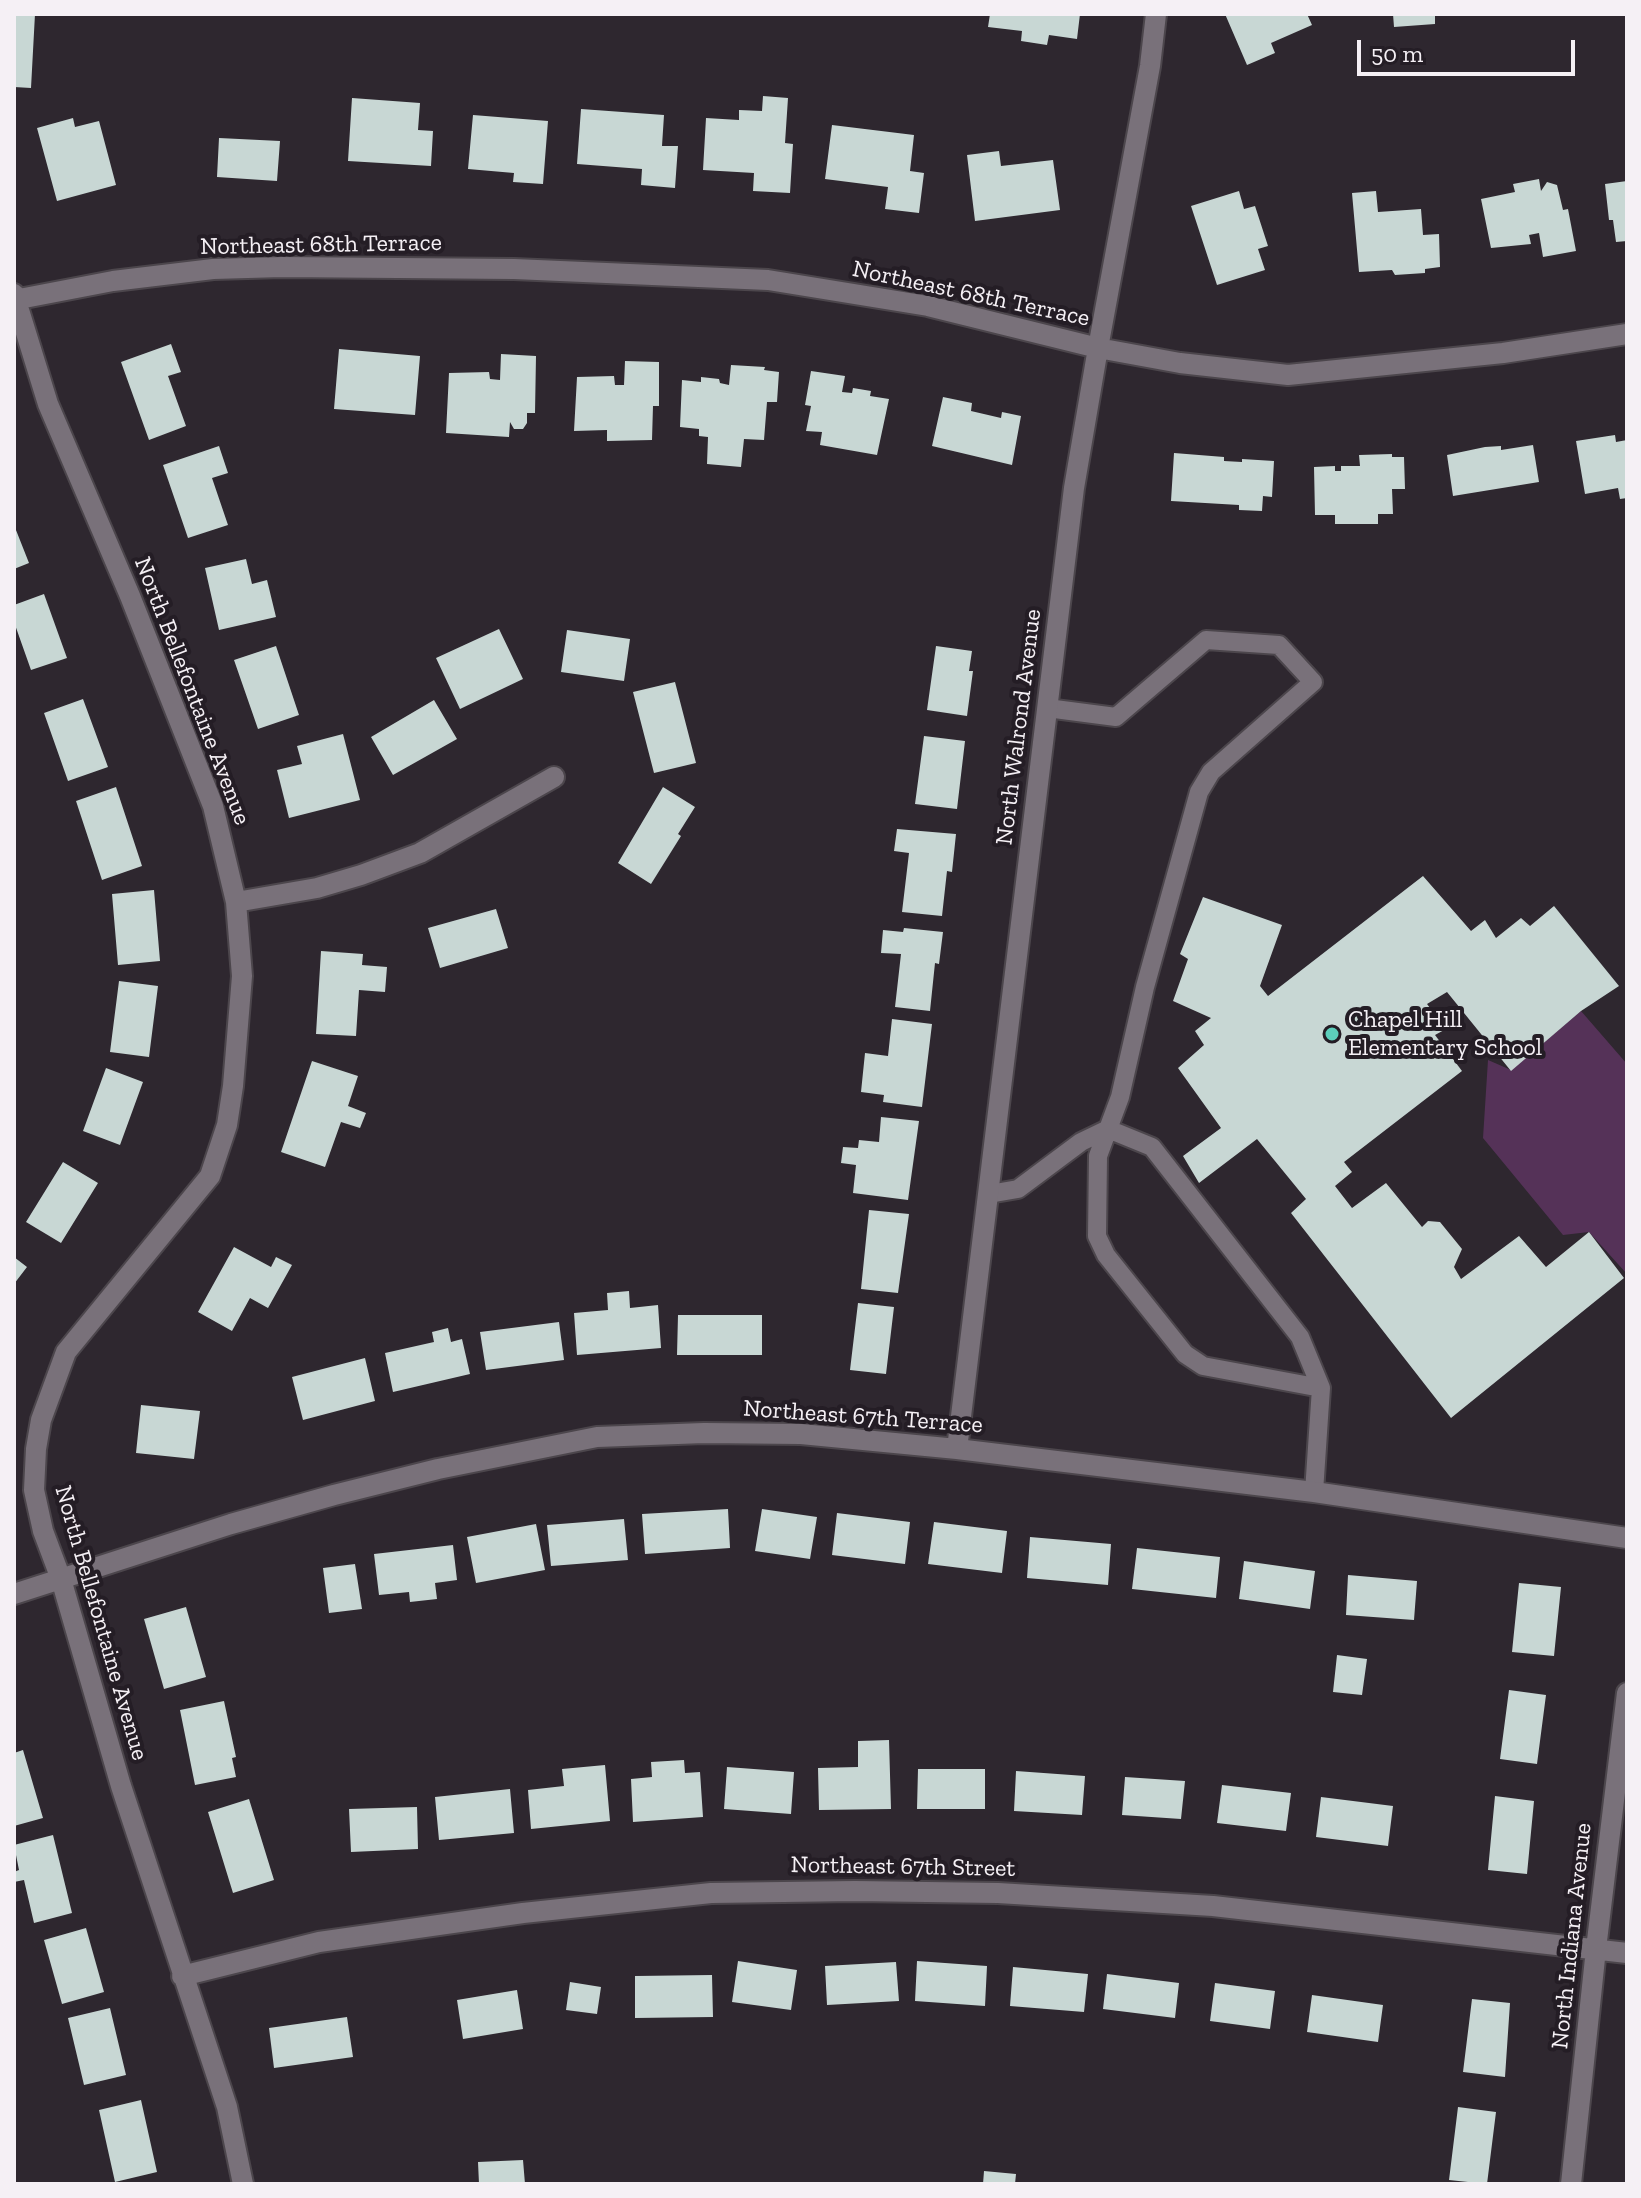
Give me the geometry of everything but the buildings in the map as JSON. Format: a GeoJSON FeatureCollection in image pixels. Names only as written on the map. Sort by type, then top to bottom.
{"type":"FeatureCollection","features":[{"type":"Feature","properties":{"kind":"street","name":"North Walrond Avenue"},"geometry":{"type":"LineString","coordinates":[[957,1449],[1074,488],[1150,66],[1156,14]]}},
{"type":"Feature","properties":{"kind":"street","name":"Northeast 68th Terrace"},"geometry":{"type":"LineString","coordinates":[[15,298],[113,281],[213,269],[282,267],[514,269],[768,280],[928,306],[1098,348],[1180,363],[1288,375],[1503,353],[1627,334]]}},
{"type":"Feature","properties":{"kind":"street","name":"North Bellefontaine Avenue"},"geometry":{"type":"LineString","coordinates":[[15,298],[48,404],[130,596],[213,806],[236,902],[242,976],[233,1086],[227,1125],[210,1176],[66,1352],[41,1420],[34,1490],[43,1531],[61,1579],[121,1786],[227,2107],[243,2184]]}},
{"type":"Feature","properties":{"kind":"street"},"geometry":{"type":"LineString","coordinates":[[236,902],[317,888],[420,853],[554,777]]}},
{"type":"Feature","properties":{"kind":"street","name":"Northeast 67th Terrace"},"geometry":{"type":"LineString","coordinates":[[14,1594],[231,1524],[438,1469],[597,1437],[704,1433],[801,1434],[957,1449],[1314,1492],[1627,1538]]}},
{"type":"Feature","properties":{"kind":"street","name":"North Indiana Avenue"},"geometry":{"type":"LineString","coordinates":[[1571,2184],[1627,1693]]}},
{"type":"Feature","properties":{"kind":"street","name":"Northeast 67th Street"},"geometry":{"type":"LineString","coordinates":[[182,1976],[319,1942],[523,1913],[711,1893],[950,1892],[1141,1901],[1627,1953]]}},
{"type":"Feature","properties":{"kind":"lane"},"geometry":{"type":"LineString","coordinates":[[1047,708],[1116,717],[1206,640],[1279,645],[1313,682],[1211,772],[1199,792],[1145,987],[1120,1097],[1098,1156],[1097,1236],[1106,1255],[1185,1354],[1203,1366],[1321,1388]]}},
{"type":"Feature","properties":{"kind":"lane"},"geometry":{"type":"LineString","coordinates":[[989,1194],[1018,1189],[1081,1142],[1108,1129],[1152,1147],[1300,1337],[1321,1388],[1314,1492]]}},
{"type":"Feature","properties":{"kind":"shaded area"},"geometry":{"type":"Polygon","coordinates":[[[1581,1011],[1627,1064],[1627,1274],[1589,1232],[1563,1235],[1483,1138],[1488,1060],[1511,1070],[1581,1011]]]}},
{"type":"Feature","properties":{"kind":"place","name":"Chapel Hill Elementary School"},"geometry":{"type":"Point","coordinates":[1332,1034]}}]}
